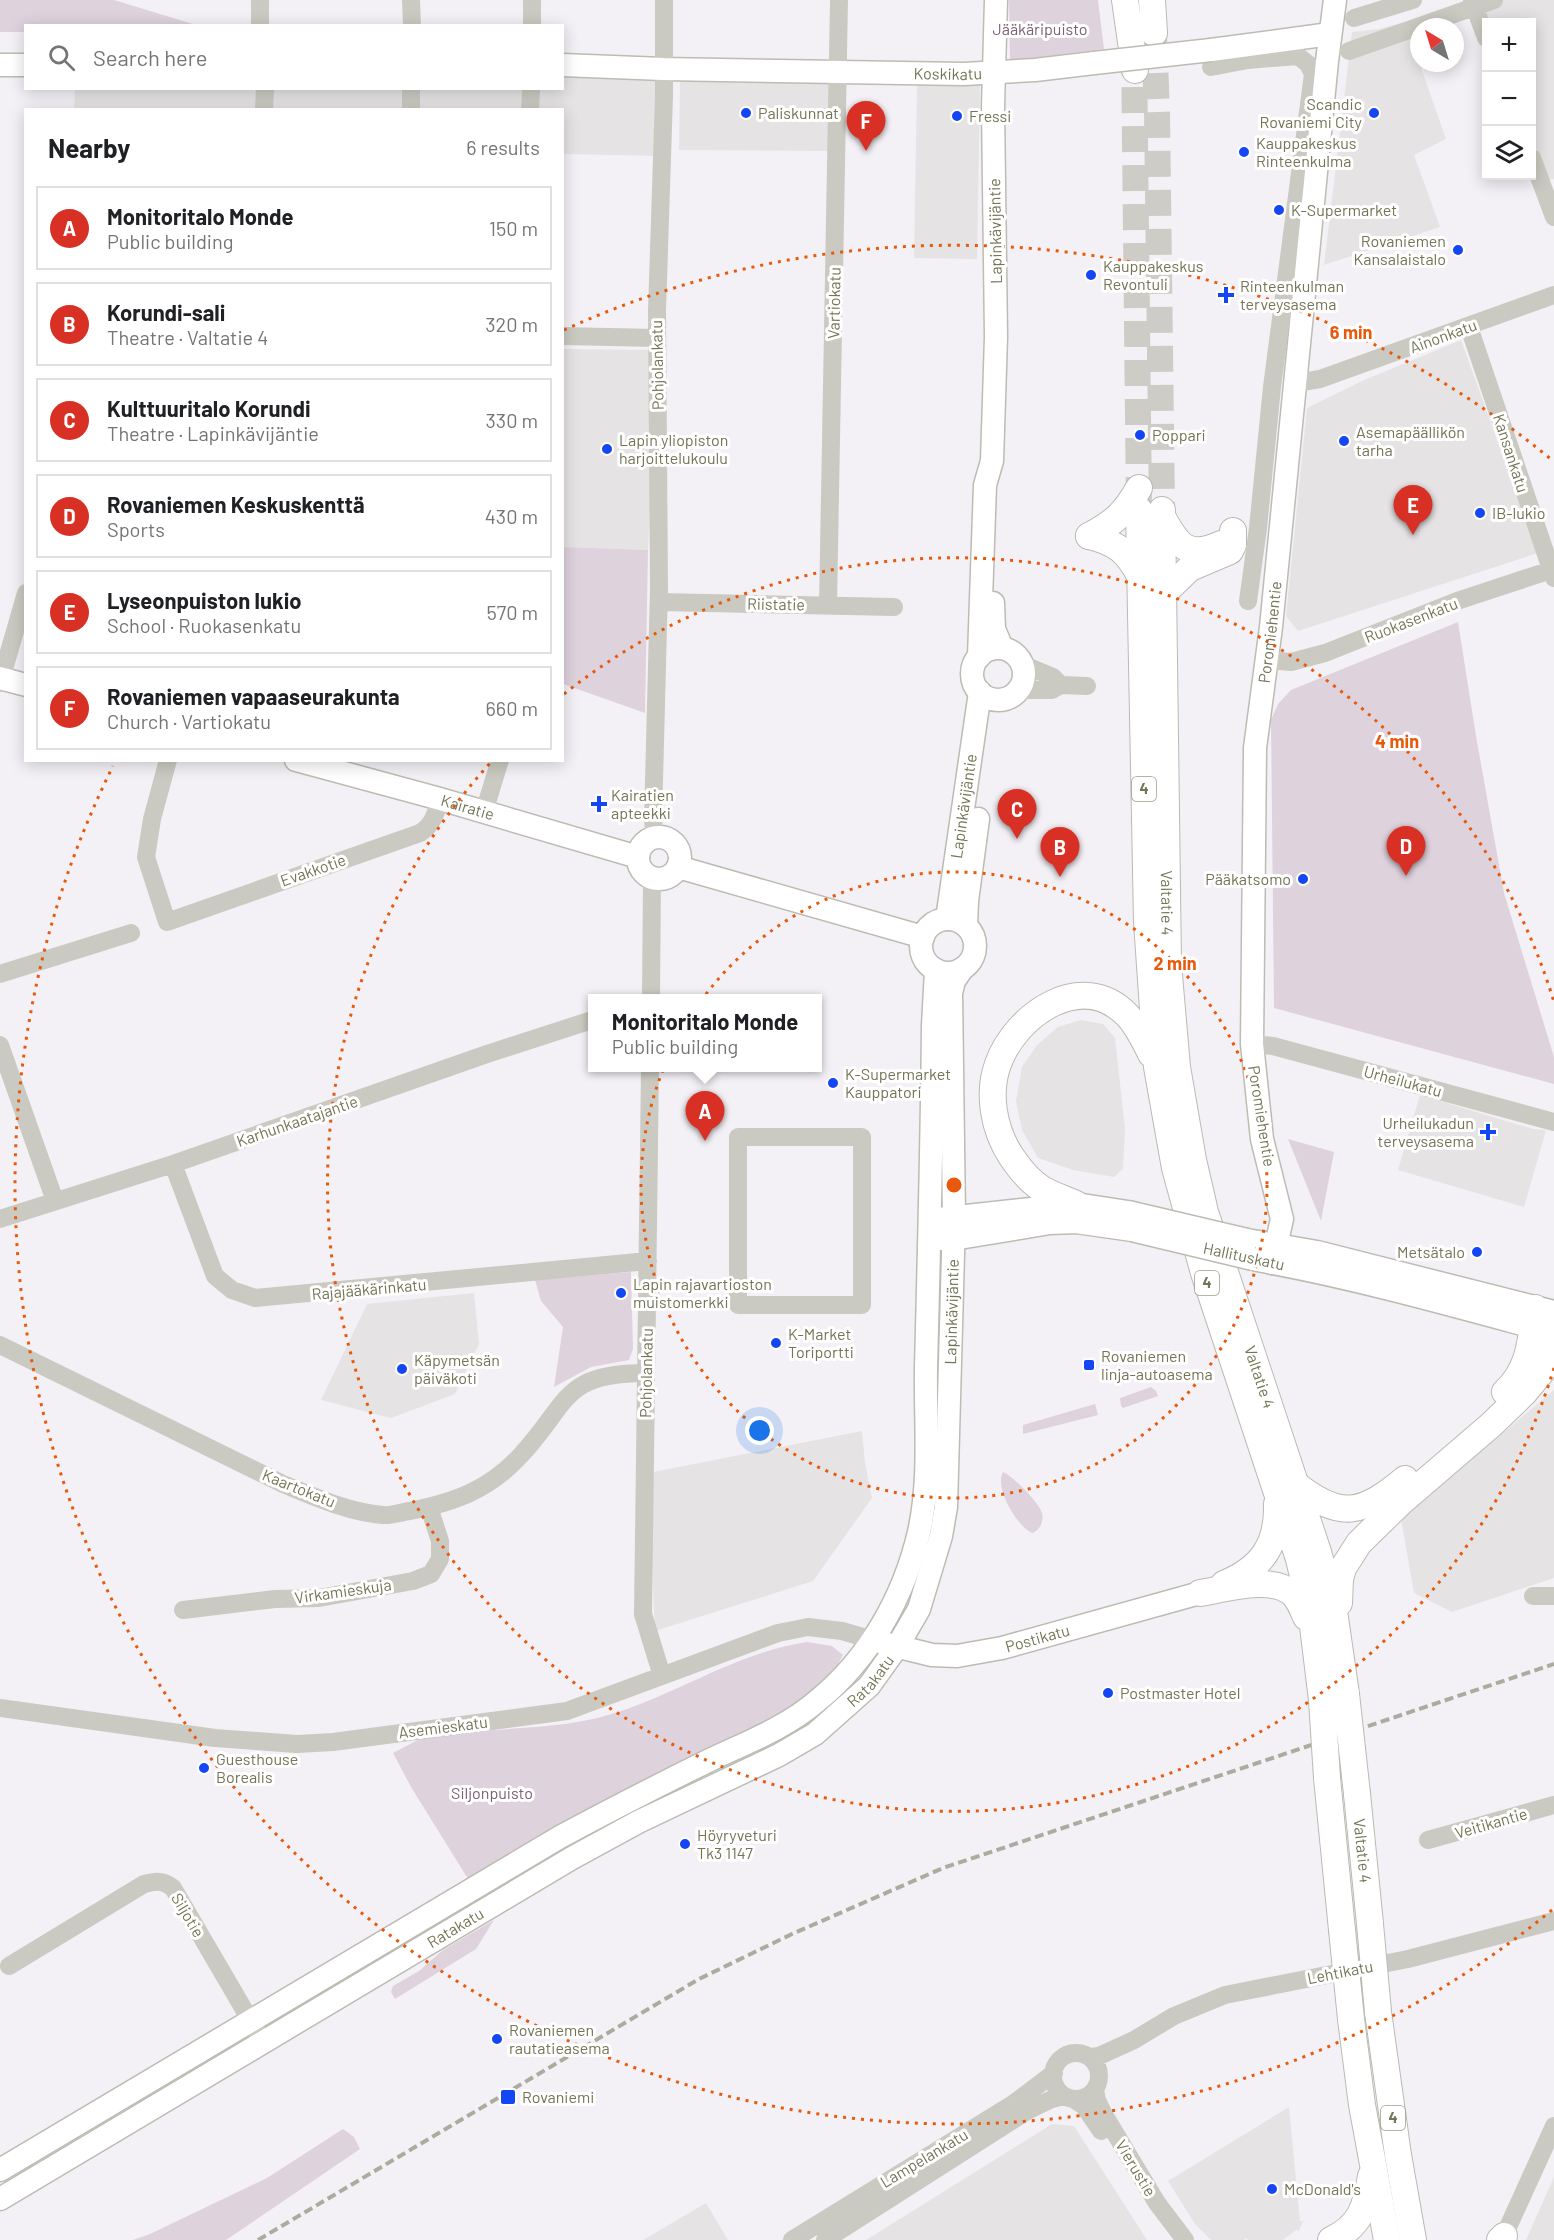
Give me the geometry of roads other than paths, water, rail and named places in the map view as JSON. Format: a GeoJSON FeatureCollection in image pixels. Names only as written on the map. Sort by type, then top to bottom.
{"type":"FeatureCollection","features":[{"type":"Feature","properties":{"kind":"highway"},"geometry":{"type":"LineString","coordinates":[[1125,0],[1135,70]]}},
{"type":"Feature","properties":{"kind":"highway"},"geometry":{"type":"LineString","coordinates":[[1132,0],[1149,34]]}},
{"type":"Feature","properties":{"kind":"highway"},"geometry":{"type":"LineString","coordinates":[[1149,34],[1152,0]]}},
{"type":"Feature","properties":{"kind":"highway"},"geometry":{"type":"LineString","coordinates":[[1149,34],[1161,0]]}},
{"type":"Feature","properties":{"kind":"highway"},"geometry":{"type":"LineString","coordinates":[[1140,576],[1131,558],[1106,540],[1089,536],[1118,518],[1128,507],[1151,507],[1178,544],[1192,551],[1207,550],[1223,544],[1233,531],[1233,545],[1230,551],[1190,568],[1164,593]]}},
{"type":"Feature","properties":{"kind":"highway","name":"Valtatie 4"},"geometry":{"type":"LineString","coordinates":[[1151,507],[1140,576],[1147,922],[1157,1067],[1175,1168],[1204,1273],[1286,1489],[1324,1572],[1338,1631],[1357,1794],[1378,2012],[1398,2155],[1416,2235]]}},
{"type":"Feature","properties":{"kind":"highway","name":"Valtatie 4"},"geometry":{"type":"LineString","coordinates":[[1151,507],[1164,593],[1164,804],[1168,964],[1179,1078],[1205,1212],[1286,1489],[1311,1610],[1322,1700],[1342,1930],[1362,2105],[1387,2240]]}},
{"type":"Feature","properties":{"kind":"highway"},"geometry":{"type":"LineString","coordinates":[[1076,1204],[1042,1189],[1018,1168],[999,1133],[995,1120],[993,1086],[997,1066],[1012,1036],[1025,1021],[1057,1000],[1075,996],[1091,996],[1107,1001],[1126,1013],[1139,1030],[1157,1067]]}},
{"type":"Feature","properties":{"kind":"highway"},"geometry":{"type":"LineString","coordinates":[[1200,1593],[1249,1571],[1264,1555],[1277,1528],[1286,1489],[1333,1507],[1351,1509],[1376,1501],[1482,1414],[1511,1387],[1526,1363],[1531,1347],[1547,1323]]}},
{"type":"Feature","properties":{"kind":"highway"},"geometry":{"type":"LineString","coordinates":[[1338,1631],[1340,1579],[1348,1558],[1359,1543],[1392,1511],[1492,1424],[1544,1370],[1551,1352],[1547,1323]]}},
{"type":"Feature","properties":{"kind":"highway"},"geometry":{"type":"LineString","coordinates":[[1200,1593],[1257,1584],[1285,1588],[1294,1594],[1314,1637]]}},
{"type":"Feature","properties":{"kind":"highway"},"geometry":{"type":"LineString","coordinates":[[1330,2240],[1347,2231],[1360,2214],[1368,2197],[1373,2167]]}},
{"type":"Feature","properties":{"kind":"main road","name":"Lapinkävijäntie"},"geometry":{"type":"LineString","coordinates":[[996,0],[994,72],[996,337],[992,461],[997,485],[993,585],[994,629],[1002,648]]}},
{"type":"Feature","properties":{"kind":"main road","name":"Poromiehentie"},"geometry":{"type":"LineString","coordinates":[[1262,1252],[1282,1219],[1262,1139],[1252,1044],[1255,748],[1267,660],[1335,0]]}},
{"type":"Feature","properties":{"kind":"main road","name":"Koskikatu"},"geometry":{"type":"LineString","coordinates":[[564,65],[964,74],[1035,70],[1094,63],[1211,58],[1330,34]]}},
{"type":"Feature","properties":{"kind":"main road"},"geometry":{"type":"LineString","coordinates":[[0,65],[24,65]]}},
{"type":"Feature","properties":{"kind":"main road","name":"Lapinkävijäntie"},"geometry":{"type":"LineString","coordinates":[[979,657],[985,485],[992,461]]}},
{"type":"Feature","properties":{"kind":"main road"},"geometry":{"type":"LineString","coordinates":[[1002,648],[1014,654],[1022,664],[1023,677],[1018,690],[1007,698],[987,696],[973,681],[972,673],[979,657],[990,650],[1002,648]]}},
{"type":"Feature","properties":{"kind":"main road"},"geometry":{"type":"LineString","coordinates":[[0,680],[24,685]]}},
{"type":"Feature","properties":{"kind":"main road","name":"Lapinkävijäntie"},"geometry":{"type":"LineString","coordinates":[[957,922],[987,696]]}},
{"type":"Feature","properties":{"kind":"main road","name":"Kairatie"},"geometry":{"type":"LineString","coordinates":[[309,762],[349,768],[440,799],[638,857]]}},
{"type":"Feature","properties":{"kind":"main road"},"geometry":{"type":"LineString","coordinates":[[655,837],[668,838],[680,854],[678,867],[670,876],[664,878],[652,878],[641,870],[638,857],[643,844],[655,837]]}},
{"type":"Feature","properties":{"kind":"main road"},"geometry":{"type":"LineString","coordinates":[[678,867],[923,937]]}},
{"type":"Feature","properties":{"kind":"main road"},"geometry":{"type":"LineString","coordinates":[[957,922],[975,940],[975,950],[971,961],[962,969],[949,973],[936,970],[923,956],[923,937],[932,924],[957,922]]}},
{"type":"Feature","properties":{"kind":"main road","name":"Lapinkävijäntie"},"geometry":{"type":"LineString","coordinates":[[897,1647],[919,1609],[944,1521],[954,1229],[951,993],[954,981],[962,969]]}},
{"type":"Feature","properties":{"kind":"main road","name":"Lapinkävijäntie"},"geometry":{"type":"LineString","coordinates":[[873,1640],[891,1610],[908,1570],[919,1533],[926,1491],[925,1396],[936,970]]}},
{"type":"Feature","properties":{"kind":"main road","name":"Hallituskatu"},"geometry":{"type":"LineString","coordinates":[[954,1229],[1076,1204],[1130,1221],[1262,1252],[1314,1270],[1547,1323]]}},
{"type":"Feature","properties":{"kind":"main road","name":"Hallituskatu"},"geometry":{"type":"LineString","coordinates":[[929,1229],[1130,1221]]}},
{"type":"Feature","properties":{"kind":"main road","name":"Postikatu"},"geometry":{"type":"LineString","coordinates":[[873,1640],[932,1655],[957,1656],[1002,1648],[1200,1593]]}},
{"type":"Feature","properties":{"kind":"main road","name":"Ratakatu"},"geometry":{"type":"LineString","coordinates":[[0,2170],[560,1837],[800,1714],[843,1678],[873,1640]]}},
{"type":"Feature","properties":{"kind":"main road","name":"Ratakatu"},"geometry":{"type":"LineString","coordinates":[[0,2199],[572,1858],[638,1822],[805,1741],[829,1723],[869,1686],[897,1647]]}},
{"type":"Feature","properties":{"kind":"street"},"geometry":{"type":"LineString","coordinates":[[260,0],[260,24]]}},
{"type":"Feature","properties":{"kind":"street"},"geometry":{"type":"LineString","coordinates":[[411,0],[412,24]]}},
{"type":"Feature","properties":{"kind":"street"},"geometry":{"type":"LineString","coordinates":[[532,0],[532,24]]}},
{"type":"Feature","properties":{"kind":"street","name":"Pohjolankatu"},"geometry":{"type":"LineString","coordinates":[[655,837],[653,810],[659,602],[657,338],[664,0]]}},
{"type":"Feature","properties":{"kind":"street","name":"Vartiokatu"},"geometry":{"type":"LineString","coordinates":[[828,605],[839,0]]}},
{"type":"Feature","properties":{"kind":"street"},"geometry":{"type":"LineString","coordinates":[[1354,18],[1413,0]]}},
{"type":"Feature","properties":{"kind":"street"},"geometry":{"type":"LineString","coordinates":[[1349,51],[1474,3],[1494,0]]}},
{"type":"Feature","properties":{"kind":"street"},"geometry":{"type":"LineString","coordinates":[[1474,3],[1482,26]]}},
{"type":"Feature","properties":{"kind":"street","name":"Koskikatu"},"geometry":{"type":"LineString","coordinates":[[1211,58],[1248,60],[1298,56],[1308,64],[1313,74]]}},
{"type":"Feature","properties":{"kind":"street","name":"Poromiehentie"},"geometry":{"type":"LineString","coordinates":[[1248,601],[1258,528],[1272,387],[1313,74]]}},
{"type":"Feature","properties":{"kind":"street"},"geometry":{"type":"LineString","coordinates":[[264,108],[265,90]]}},
{"type":"Feature","properties":{"kind":"street"},"geometry":{"type":"LineString","coordinates":[[411,90],[411,108]]}},
{"type":"Feature","properties":{"kind":"street"},"geometry":{"type":"LineString","coordinates":[[530,108],[531,90]]}},
{"type":"Feature","properties":{"kind":"street"},"geometry":{"type":"LineString","coordinates":[[1536,165],[1548,185],[1554,217]]}},
{"type":"Feature","properties":{"kind":"street","name":"Ainonkatu"},"geometry":{"type":"LineString","coordinates":[[1296,383],[1320,379],[1554,295]]}},
{"type":"Feature","properties":{"kind":"street","name":"Kansankatu"},"geometry":{"type":"LineString","coordinates":[[1469,327],[1553,572]]}},
{"type":"Feature","properties":{"kind":"street"},"geometry":{"type":"LineString","coordinates":[[564,336],[657,338]]}},
{"type":"Feature","properties":{"kind":"street","name":"Ruokasenkatu"},"geometry":{"type":"LineString","coordinates":[[1267,660],[1291,662],[1325,653],[1457,601],[1553,572]]}},
{"type":"Feature","properties":{"kind":"street"},"geometry":{"type":"LineString","coordinates":[[0,680],[24,600]]}},
{"type":"Feature","properties":{"kind":"street","name":"Riistatie"},"geometry":{"type":"LineString","coordinates":[[659,602],[894,607]]}},
{"type":"Feature","properties":{"kind":"street"},"geometry":{"type":"LineString","coordinates":[[1022,664],[1053,677],[1061,685]]}},
{"type":"Feature","properties":{"kind":"street"},"geometry":{"type":"LineString","coordinates":[[1018,690],[1052,690],[1061,685],[1087,686]]}},
{"type":"Feature","properties":{"kind":"street","name":"Evakkotie"},"geometry":{"type":"LineString","coordinates":[[167,762],[152,819],[146,857],[167,922],[420,833],[435,818],[440,799]]}},
{"type":"Feature","properties":{"kind":"street"},"geometry":{"type":"LineString","coordinates":[[484,812],[499,762]]}},
{"type":"Feature","properties":{"kind":"street"},"geometry":{"type":"LineString","coordinates":[[651,994],[652,878]]}},
{"type":"Feature","properties":{"kind":"street"},"geometry":{"type":"LineString","coordinates":[[0,974],[131,933]]}},
{"type":"Feature","properties":{"kind":"street","name":"Karhunkaatajantie"},"geometry":{"type":"LineString","coordinates":[[0,1219],[173,1164],[487,1054],[588,1021]]}},
{"type":"Feature","properties":{"kind":"street","name":"Urheilukatu"},"geometry":{"type":"LineString","coordinates":[[1252,1044],[1273,1046],[1554,1122]]}},
{"type":"Feature","properties":{"kind":"street"},"geometry":{"type":"LineString","coordinates":[[0,1045],[55,1201]]}},
{"type":"Feature","properties":{"kind":"street","name":"Pohjolankatu"},"geometry":{"type":"LineString","coordinates":[[650,1072],[644,1614],[663,1676]]}},
{"type":"Feature","properties":{"kind":"street"},"geometry":{"type":"LineString","coordinates":[[738,1137],[862,1137],[862,1305],[738,1305],[738,1137]]}},
{"type":"Feature","properties":{"kind":"street","name":"Rajajääkärinkatu"},"geometry":{"type":"LineString","coordinates":[[173,1164],[215,1276],[232,1290],[255,1298],[648,1261]]}},
{"type":"Feature","properties":{"kind":"street","name":"Kaartokatu"},"geometry":{"type":"LineString","coordinates":[[0,1345],[283,1484],[328,1503],[384,1515],[451,1502],[465,1496],[499,1475],[519,1457],[565,1398],[581,1385],[603,1376],[646,1373]]}},
{"type":"Feature","properties":{"kind":"street","name":"Virkamieskuja"},"geometry":{"type":"LineString","coordinates":[[183,1610],[275,1599],[319,1598],[413,1581],[431,1574],[440,1559],[440,1541],[429,1507]]}},
{"type":"Feature","properties":{"kind":"street"},"geometry":{"type":"LineString","coordinates":[[1533,1596],[1554,1596]]}},
{"type":"Feature","properties":{"kind":"street","name":"Asemieskatu"},"geometry":{"type":"LineString","coordinates":[[0,1708],[215,1738],[297,1744],[333,1742],[567,1711],[778,1633],[808,1627],[843,1631],[873,1640]]}},
{"type":"Feature","properties":{"kind":"street","name":"Veitikantie"},"geometry":{"type":"LineString","coordinates":[[1428,1840],[1554,1805]]}},
{"type":"Feature","properties":{"kind":"street","name":"Siljotie"},"geometry":{"type":"LineString","coordinates":[[9,1966],[144,1884],[154,1881],[162,1882],[173,1888],[263,2042]]}},
{"type":"Feature","properties":{"kind":"street","name":"Lehtikatu"},"geometry":{"type":"LineString","coordinates":[[1090,2057],[1099,2056],[1134,2040],[1174,2016],[1225,1995],[1408,1959],[1554,1921]]}},
{"type":"Feature","properties":{"kind":"street","name":"Lehtikatu"},"geometry":{"type":"LineString","coordinates":[[1097,2086],[1134,2040]]}},
{"type":"Feature","properties":{"kind":"street"},"geometry":{"type":"LineString","coordinates":[[1078,2053],[1090,2057],[1097,2066],[1097,2086],[1083,2099],[1068,2098],[1056,2087],[1053,2073],[1060,2061],[1068,2055],[1078,2053]]}},
{"type":"Feature","properties":{"kind":"street","name":"Lampelankatu"},"geometry":{"type":"LineString","coordinates":[[792,2240],[1013,2104],[1053,2073]]}},
{"type":"Feature","properties":{"kind":"street","name":"Vierustie"},"geometry":{"type":"LineString","coordinates":[[1097,2086],[1102,2113],[1157,2203],[1185,2240]]}},
{"type":"Feature","properties":{"kind":"street","name":"Vierustie"},"geometry":{"type":"LineString","coordinates":[[1068,2098],[1084,2106],[1094,2118],[1134,2188],[1171,2240]]}},
{"type":"Feature","properties":{"kind":"street","name":"Lampelankatu"},"geometry":{"type":"LineString","coordinates":[[825,2240],[1034,2107],[1052,2099],[1068,2098]]}},
{"type":"Feature","properties":{"kind":"street"},"geometry":{"type":"LineString","coordinates":[[1502,2239],[1554,2126]]}},
{"type":"Feature","properties":{"kind":"tunnel"},"geometry":{"type":"LineString","coordinates":[[1154,34],[1162,510]]}},
{"type":"Feature","properties":{"kind":"tunnel"},"geometry":{"type":"LineString","coordinates":[[1134,48],[1139,510]]}},
{"type":"Feature","properties":{"kind":"railway"},"geometry":{"type":"LineString","coordinates":[[258,2240],[699,1979],[792,1934],[943,1868],[1554,1664]]}},
{"type":"Feature","properties":{"kind":"place","name":"Paliskunnat"},"geometry":{"type":"Point","coordinates":[746,113]}},
{"type":"Feature","properties":{"kind":"place","name":"Scandic Rovaniemi City"},"geometry":{"type":"Point","coordinates":[1374,113]}},
{"type":"Feature","properties":{"kind":"place","name":"Fressi"},"geometry":{"type":"Point","coordinates":[957,116]}},
{"type":"Feature","properties":{"kind":"place","name":"Rovaniemen vapaaseurakunta"},"geometry":{"type":"Point","coordinates":[866,151]}},
{"type":"Feature","properties":{"kind":"place","name":"Kauppakeskus Rinteenkulma"},"geometry":{"type":"Point","coordinates":[1244,152]}},
{"type":"Feature","properties":{"kind":"place","name":"K-Supermarket"},"geometry":{"type":"Point","coordinates":[1279,210]}},
{"type":"Feature","properties":{"kind":"place","name":"Rovaniemen Kansalaistalo"},"geometry":{"type":"Point","coordinates":[1458,250]}},
{"type":"Feature","properties":{"kind":"place","name":"Kauppakeskus Revontuli"},"geometry":{"type":"Point","coordinates":[1091,275]}},
{"type":"Feature","properties":{"kind":"place","name":"Rinteenkulman terveysasema"},"geometry":{"type":"Point","coordinates":[1226,295]}},
{"type":"Feature","properties":{"kind":"place","name":"Poppari"},"geometry":{"type":"Point","coordinates":[1140,435]}},
{"type":"Feature","properties":{"kind":"place","name":"Asemapäällikön tarha"},"geometry":{"type":"Point","coordinates":[1344,441]}},
{"type":"Feature","properties":{"kind":"place","name":"Lapin yliopiston harjoittelukoulu"},"geometry":{"type":"Point","coordinates":[607,449]}},
{"type":"Feature","properties":{"kind":"place","name":"IB-lukio"},"geometry":{"type":"Point","coordinates":[1480,513]}},
{"type":"Feature","properties":{"kind":"place","name":"Lyseonpuiston lukio"},"geometry":{"type":"Point","coordinates":[1413,535]}},
{"type":"Feature","properties":{"kind":"place","name":"Kairatien apteekki"},"geometry":{"type":"Point","coordinates":[599,804]}},
{"type":"Feature","properties":{"kind":"place","name":"Kulttuuritalo Korundi"},"geometry":{"type":"Point","coordinates":[1017,839]}},
{"type":"Feature","properties":{"kind":"place","name":"Rovaniemen Keskuskenttä"},"geometry":{"type":"Point","coordinates":[1406,876]}},
{"type":"Feature","properties":{"kind":"place","name":"Korundi-sali"},"geometry":{"type":"Point","coordinates":[1060,877]}},
{"type":"Feature","properties":{"kind":"place","name":"Pääkatsomo"},"geometry":{"type":"Point","coordinates":[1303,879]}},
{"type":"Feature","properties":{"kind":"place","name":"K-Supermarket Kauppatori"},"geometry":{"type":"Point","coordinates":[833,1083]}},
{"type":"Feature","properties":{"kind":"place","name":"Urheilukadun terveysasema"},"geometry":{"type":"Point","coordinates":[1488,1132]}},
{"type":"Feature","properties":{"kind":"place","name":"Monitoritalo Monde"},"geometry":{"type":"Point","coordinates":[705,1141]}},
{"type":"Feature","properties":{"kind":"place","name":"Metsätalo"},"geometry":{"type":"Point","coordinates":[1477,1252]}},
{"type":"Feature","properties":{"kind":"place","name":"Lapin rajavartioston muistomerkki"},"geometry":{"type":"Point","coordinates":[621,1293]}},
{"type":"Feature","properties":{"kind":"place","name":"K-Market Toriportti"},"geometry":{"type":"Point","coordinates":[776,1343]}},
{"type":"Feature","properties":{"kind":"place","name":"Rovaniemen linja-autoasema"},"geometry":{"type":"Point","coordinates":[1089,1365]}},
{"type":"Feature","properties":{"kind":"place","name":"Käpymetsän päiväkoti"},"geometry":{"type":"Point","coordinates":[402,1369]}},
{"type":"Feature","properties":{"kind":"place","name":"Postmaster Hotel"},"geometry":{"type":"Point","coordinates":[1108,1693]}},
{"type":"Feature","properties":{"kind":"place","name":"Guesthouse Borealis"},"geometry":{"type":"Point","coordinates":[204,1768]}},
{"type":"Feature","properties":{"kind":"place","name":"Höyryveturi Tk3 1147"},"geometry":{"type":"Point","coordinates":[685,1844]}},
{"type":"Feature","properties":{"kind":"place","name":"Rovaniemen rautatieasema"},"geometry":{"type":"Point","coordinates":[497,2039]}},
{"type":"Feature","properties":{"kind":"place","name":"Rovaniemi"},"geometry":{"type":"Point","coordinates":[508,2097]}},
{"type":"Feature","properties":{"kind":"place","name":"McDonald's"},"geometry":{"type":"Point","coordinates":[1272,2189]}},
{"type":"Feature","properties":{"kind":"park label","name":"Jääkäripuisto"},"geometry":{"type":"Point","coordinates":[1040,29]}},
{"type":"Feature","properties":{"kind":"park label","name":"Siljonpuisto"},"geometry":{"type":"Point","coordinates":[492,1793]}}]}
